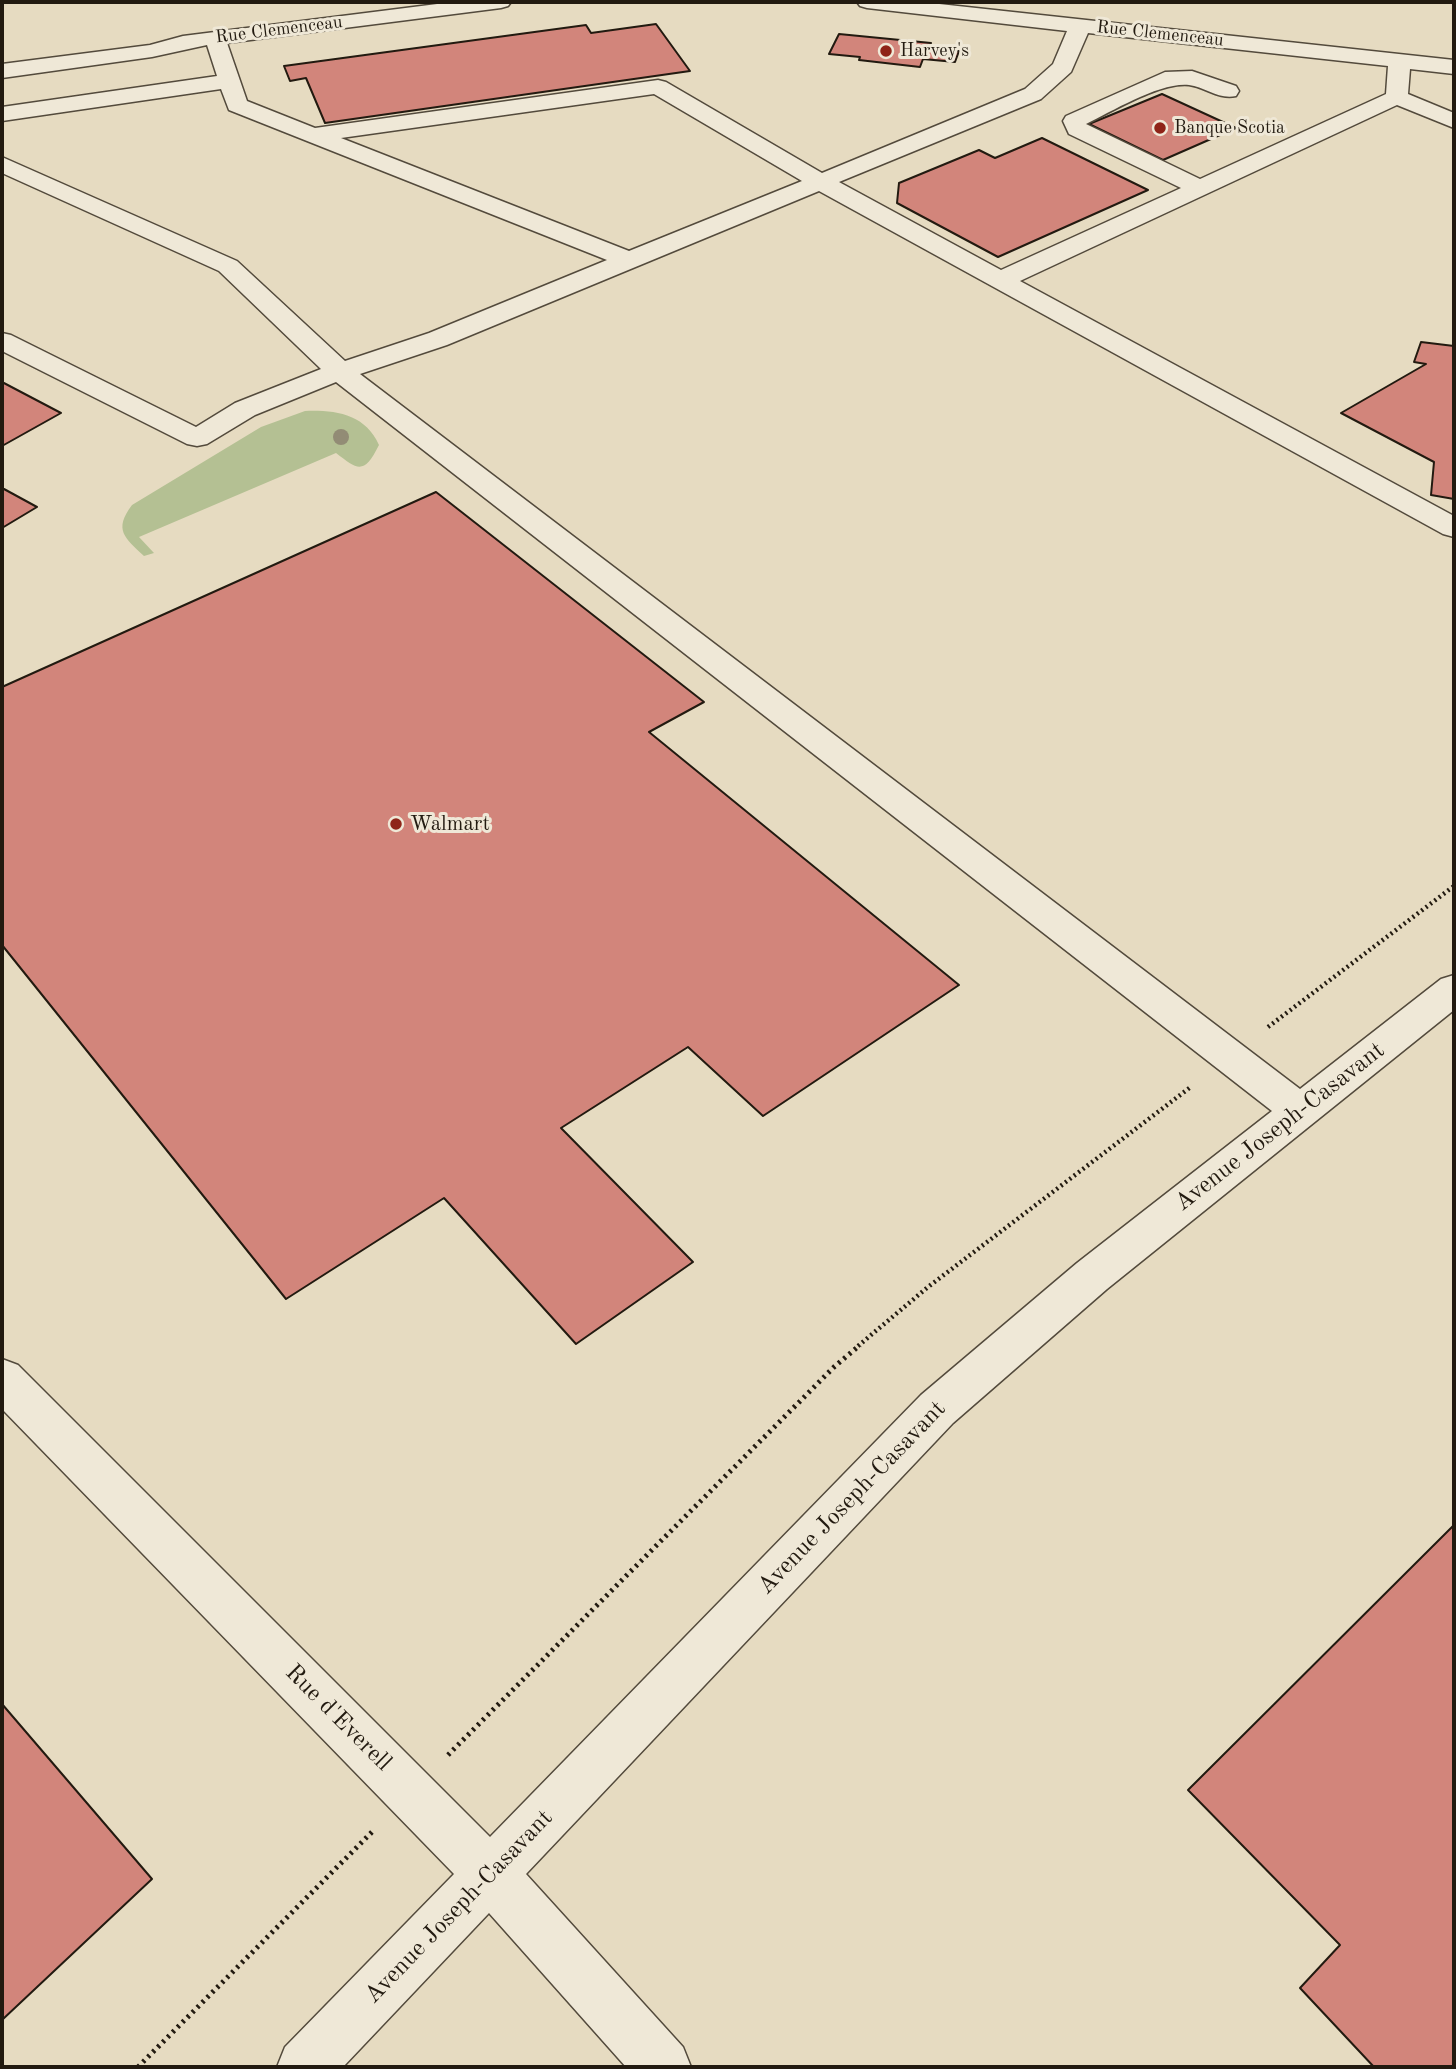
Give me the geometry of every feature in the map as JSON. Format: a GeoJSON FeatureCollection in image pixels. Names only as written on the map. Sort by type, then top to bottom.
{"type":"FeatureCollection","features":[{"type":"Feature","properties":{"kind":"street","name":"Rue Clemenceau"},"geometry":{"type":"LineString","coordinates":[[2,71],[152,51],[183,42],[501,2]]}},
{"type":"Feature","properties":{"kind":"street","name":"Rue Clemenceau"},"geometry":{"type":"LineString","coordinates":[[867,2],[1454,67]]}},
{"type":"Feature","properties":{"kind":"street"},"geometry":{"type":"LineString","coordinates":[[2,341],[197,438],[245,408],[338,371],[438,339],[1033,94],[1063,67],[1080,25]]}},
{"type":"Feature","properties":{"kind":"street","name":"Rue Clemenceau"},"geometry":{"type":"LineString","coordinates":[[2,55],[141,38],[183,42]]}},
{"type":"Feature","properties":{"kind":"street"},"geometry":{"type":"LineString","coordinates":[[215,38],[237,105],[629,260]]}},
{"type":"Feature","properties":{"kind":"street"},"geometry":{"type":"LineString","coordinates":[[1397,97],[1399,61]]}},
{"type":"Feature","properties":{"kind":"street"},"geometry":{"type":"LineString","coordinates":[[1200,188],[1077,129],[1074,121],[1165,79],[1192,78],[1228,91]]}},
{"type":"Feature","properties":{"kind":"street"},"geometry":{"type":"LineString","coordinates":[[2,114],[230,81]]}},
{"type":"Feature","properties":{"kind":"street"},"geometry":{"type":"LineString","coordinates":[[314,135],[658,87],[819,181],[1454,528]]}},
{"type":"Feature","properties":{"kind":"street"},"geometry":{"type":"LineString","coordinates":[[1000,280],[1397,97],[1454,121]]}},
{"type":"Feature","properties":{"kind":"street"},"geometry":{"type":"LineString","coordinates":[[2,164],[228,266],[338,371],[596,572],[1301,1111]]}},
{"type":"Feature","properties":{"kind":"street","name":"Avenue Joseph-Casavant"},"geometry":{"type":"LineString","coordinates":[[305,2067],[937,1409],[1092,1276],[1454,989]]}},
{"type":"Feature","properties":{"kind":"street","name":"Rue d'Everell"},"geometry":{"type":"LineString","coordinates":[[2,1380],[491,1875],[663,2067]]}},
{"type":"Feature","properties":{"kind":"path"},"geometry":{"type":"LineString","coordinates":[[138,2067],[834,1367],[928,1287],[1454,886]]}},
{"type":"Feature","properties":{"kind":"green space"},"geometry":{"type":"Polygon","coordinates":[[[305,411],[338,413],[358,420],[366,426],[379,445],[374,455],[360,467],[336,453],[139,537],[154,553],[144,556],[127,539],[122,527],[132,505],[261,427],[305,411]]]}},
{"type":"Feature","properties":{"kind":"building"},"geometry":{"type":"Polygon","coordinates":[[[656,24],[690,71],[325,123],[306,78],[290,81],[284,66],[586,25],[591,33],[656,24]]]}},
{"type":"Feature","properties":{"kind":"building"},"geometry":{"type":"Polygon","coordinates":[[[839,34],[931,43],[929,48],[959,51],[955,62],[923,59],[920,67],[859,60],[860,57],[829,54],[839,34]]]}},
{"type":"Feature","properties":{"kind":"building"},"geometry":{"type":"Polygon","coordinates":[[[1162,94],[1236,128],[1163,160],[1089,124],[1162,94]]]}},
{"type":"Feature","properties":{"kind":"building"},"geometry":{"type":"Polygon","coordinates":[[[1042,138],[1148,190],[998,257],[897,203],[899,183],[979,150],[995,158],[1042,138]]]}},
{"type":"Feature","properties":{"kind":"building"},"geometry":{"type":"Polygon","coordinates":[[[1421,342],[1454,346],[1454,499],[1431,495],[1434,462],[1341,413],[1426,364],[1414,362],[1421,342]]]}},
{"type":"Feature","properties":{"kind":"building"},"geometry":{"type":"Polygon","coordinates":[[[2,382],[61,413],[2,446],[2,382]]]}},
{"type":"Feature","properties":{"kind":"building"},"geometry":{"type":"Polygon","coordinates":[[[2,490],[37,507],[2,528],[2,490]]]}},
{"type":"Feature","properties":{"kind":"building"},"geometry":{"type":"Polygon","coordinates":[[[436,492],[704,702],[649,732],[959,985],[763,1116],[688,1047],[561,1128],[693,1262],[576,1344],[444,1198],[286,1299],[2,945],[2,687],[436,492]]]}},
{"type":"Feature","properties":{"kind":"building"},"geometry":{"type":"Polygon","coordinates":[[[1454,1525],[1454,2067],[1374,2067],[1300,1988],[1340,1945],[1188,1790],[1454,1525]]]}},
{"type":"Feature","properties":{"kind":"building"},"geometry":{"type":"Polygon","coordinates":[[[2,1704],[152,1879],[2,2020],[2,1704]]]}},
{"type":"Feature","properties":{"kind":"place","name":"Harvey's"},"geometry":{"type":"Point","coordinates":[886,51]}},
{"type":"Feature","properties":{"kind":"place","name":"Banque Scotia"},"geometry":{"type":"Point","coordinates":[1160,128]}},
{"type":"Feature","properties":{"kind":"place","name":"Walmart"},"geometry":{"type":"Point","coordinates":[396,824]}}]}
